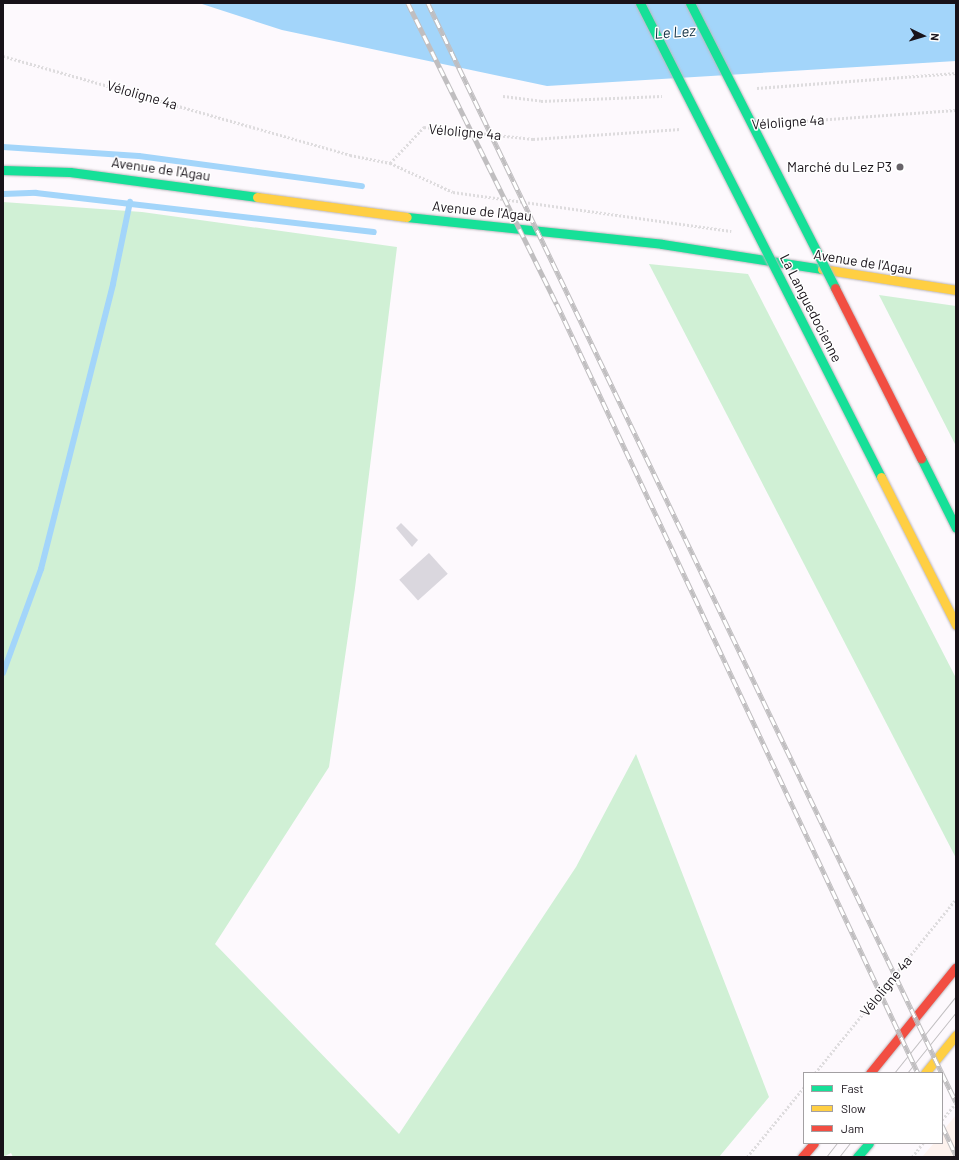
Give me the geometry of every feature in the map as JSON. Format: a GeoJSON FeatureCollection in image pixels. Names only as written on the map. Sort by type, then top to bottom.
{"type":"FeatureCollection","features":[{"type":"Feature","properties":{"kind":"main road","name":"La Languedocienne"},"geometry":{"type":"LineString","coordinates":[[640,3],[956,625]]}},
{"type":"Feature","properties":{"kind":"main road"},"geometry":{"type":"LineString","coordinates":[[690,3],[956,528]]}},
{"type":"Feature","properties":{"kind":"main road","name":"Avenue de l'Agau"},"geometry":{"type":"LineString","coordinates":[[3,170],[70,172],[408,217],[662,244],[956,290]]}},
{"type":"Feature","properties":{"kind":"main road"},"geometry":{"type":"LineString","coordinates":[[871,1072],[956,967]]}},
{"type":"Feature","properties":{"kind":"main road"},"geometry":{"type":"LineString","coordinates":[[926,1072],[956,1035]]}},
{"type":"Feature","properties":{"kind":"main road"},"geometry":{"type":"LineString","coordinates":[[802,1157],[813,1144]]}},
{"type":"Feature","properties":{"kind":"main road"},"geometry":{"type":"LineString","coordinates":[[857,1157],[867,1144]]}},
{"type":"Feature","properties":{"kind":"path","name":"Véloligne 4a"},"geometry":{"type":"LineString","coordinates":[[3,56],[350,155],[390,163],[424,127],[533,139],[689,128]]}},
{"type":"Feature","properties":{"kind":"path","name":"Véloligne 4a"},"geometry":{"type":"LineString","coordinates":[[768,123],[956,110]]}},
{"type":"Feature","properties":{"kind":"path","name":"Véloligne 4a"},"geometry":{"type":"LineString","coordinates":[[816,1072],[956,899]]}},
{"type":"Feature","properties":{"kind":"path"},"geometry":{"type":"LineString","coordinates":[[747,1157],[803,1088]]}},
{"type":"Feature","properties":{"kind":"path"},"geometry":{"type":"LineString","coordinates":[[943,1119],[956,1103]]}},
{"type":"Feature","properties":{"kind":"path"},"geometry":{"type":"LineString","coordinates":[[912,1157],[922,1144]]}},
{"type":"Feature","properties":{"kind":"shaded area"},"geometry":{"type":"Polygon","coordinates":[[[956,1115],[956,1157],[922,1157],[933,1144],[943,1144],[943,1131],[956,1115]]]}},
{"type":"Feature","properties":{"kind":"green space"},"geometry":{"type":"Polygon","coordinates":[[[3,202],[142,212],[397,247],[355,588],[329,767],[215,944],[399,1134],[576,867],[636,754],[769,1097],[719,1157],[13,1157],[11,1153],[3,1157],[3,202]]]}},
{"type":"Feature","properties":{"kind":"green space"},"geometry":{"type":"Polygon","coordinates":[[[649,264],[748,274],[956,678],[956,858],[649,264]]]}},
{"type":"Feature","properties":{"kind":"green space"},"geometry":{"type":"Polygon","coordinates":[[[879,295],[956,306],[956,446],[879,295]]]}},
{"type":"Feature","properties":{"kind":"water","name":"Le Lez"},"geometry":{"type":"Polygon","coordinates":[[[199,3],[956,3],[956,61],[547,86],[282,30],[199,3]]]}},
{"type":"Feature","properties":{"kind":"building"},"geometry":{"type":"Polygon","coordinates":[[[401,523],[418,540],[412,547],[396,528],[401,523]]]}},
{"type":"Feature","properties":{"kind":"building"},"geometry":{"type":"Polygon","coordinates":[[[429,553],[448,574],[418,601],[399,580],[429,553]]]}},
{"type":"Feature","properties":{"kind":"waterway"},"geometry":{"type":"LineString","coordinates":[[3,147],[139,156],[362,186]]}},
{"type":"Feature","properties":{"kind":"waterway"},"geometry":{"type":"LineString","coordinates":[[3,194],[36,193],[374,232]]}},
{"type":"Feature","properties":{"kind":"waterway"},"geometry":{"type":"LineString","coordinates":[[3,673],[41,569],[113,284],[130,202]]}},
{"type":"Feature","properties":{"kind":"tram line"},"geometry":{"type":"LineString","coordinates":[[895,1072],[956,996]]}},
{"type":"Feature","properties":{"kind":"tram line"},"geometry":{"type":"LineString","coordinates":[[908,1072],[956,1012]]}},
{"type":"Feature","properties":{"kind":"tram line"},"geometry":{"type":"LineString","coordinates":[[826,1157],[836,1144]]}},
{"type":"Feature","properties":{"kind":"tram line"},"geometry":{"type":"LineString","coordinates":[[839,1157],[849,1144]]}},
{"type":"Feature","properties":{"kind":"railway"},"geometry":{"type":"LineString","coordinates":[[408,3],[557,304],[918,1072]]}},
{"type":"Feature","properties":{"kind":"railway"},"geometry":{"type":"LineString","coordinates":[[428,3],[942,1072]]}},
{"type":"Feature","properties":{"kind":"railway"},"geometry":{"type":"LineString","coordinates":[[943,1075],[956,1102]]}},
{"type":"Feature","properties":{"kind":"railway"},"geometry":{"type":"LineString","coordinates":[[943,1127],[956,1155]]}},
{"type":"Feature","properties":{"kind":"traffic: fast"},"geometry":{"type":"LineString","coordinates":[[640,3],[881,477]]}},
{"type":"Feature","properties":{"kind":"traffic: fast"},"geometry":{"type":"LineString","coordinates":[[690,3],[835,288]]}},
{"type":"Feature","properties":{"kind":"traffic: fast"},"geometry":{"type":"LineString","coordinates":[[3,170],[70,172],[257,197]]}},
{"type":"Feature","properties":{"kind":"traffic: fast"},"geometry":{"type":"LineString","coordinates":[[407,217],[662,244],[822,269]]}},
{"type":"Feature","properties":{"kind":"traffic: fast"},"geometry":{"type":"LineString","coordinates":[[921,458],[956,528]]}},
{"type":"Feature","properties":{"kind":"traffic: fast"},"geometry":{"type":"LineString","coordinates":[[857,1157],[868,1144]]}},
{"type":"Feature","properties":{"kind":"traffic: slow"},"geometry":{"type":"LineString","coordinates":[[257,197],[407,217]]}},
{"type":"Feature","properties":{"kind":"traffic: slow"},"geometry":{"type":"LineString","coordinates":[[822,269],[956,290]]}},
{"type":"Feature","properties":{"kind":"traffic: slow"},"geometry":{"type":"LineString","coordinates":[[881,477],[956,625]]}},
{"type":"Feature","properties":{"kind":"traffic: slow"},"geometry":{"type":"LineString","coordinates":[[926,1072],[956,1035]]}},
{"type":"Feature","properties":{"kind":"traffic: jam"},"geometry":{"type":"LineString","coordinates":[[835,288],[921,458]]}},
{"type":"Feature","properties":{"kind":"traffic: jam"},"geometry":{"type":"LineString","coordinates":[[871,1072],[956,967]]}},
{"type":"Feature","properties":{"kind":"traffic: jam"},"geometry":{"type":"LineString","coordinates":[[802,1157],[813,1144]]}},
{"type":"Feature","properties":{"kind":"place","name":"Marché du Lez P3"},"geometry":{"type":"Point","coordinates":[900,167]}}]}
